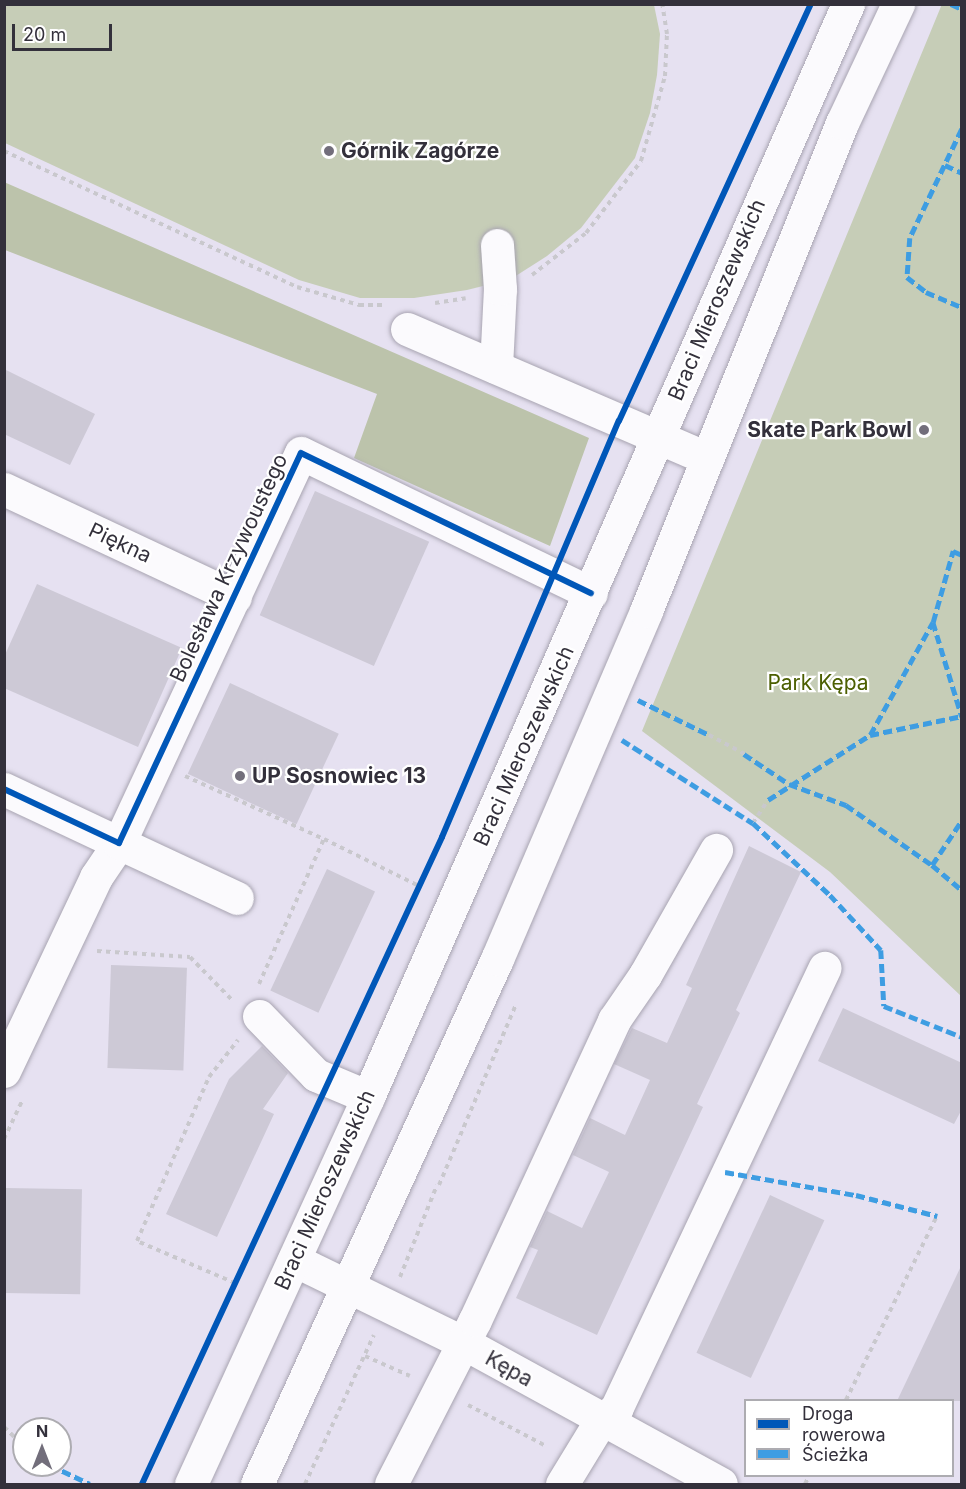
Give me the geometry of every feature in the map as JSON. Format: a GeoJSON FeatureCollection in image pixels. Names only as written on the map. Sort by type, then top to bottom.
{"type":"FeatureCollection","features":[{"type":"Feature","properties":{"kind":"main road","name":"Braci Mieroszewskich"},"geometry":{"type":"LineString","coordinates":[[191,1485],[368,1097],[848,4]]}},
{"type":"Feature","properties":{"kind":"main road"},"geometry":{"type":"LineString","coordinates":[[257,1485],[497,959],[707,458],[842,123],[898,4]]}},
{"type":"Feature","properties":{"kind":"main road"},"geometry":{"type":"LineString","coordinates":[[496,367],[500,289],[497,245]]}},
{"type":"Feature","properties":{"kind":"main road"},"geometry":{"type":"LineString","coordinates":[[408,313],[496,367],[707,458]]}},
{"type":"Feature","properties":{"kind":"main road","name":"Bolesława Krzywoustego"},"geometry":{"type":"LineString","coordinates":[[119,843],[302,453],[591,593]]}},
{"type":"Feature","properties":{"kind":"main road","name":"Piękna"},"geometry":{"type":"LineString","coordinates":[[4,489],[235,597]]}},
{"type":"Feature","properties":{"kind":"main road"},"geometry":{"type":"LineString","coordinates":[[4,789],[237,897]]}},
{"type":"Feature","properties":{"kind":"main road"},"geometry":{"type":"LineString","coordinates":[[4,1071],[96,878],[119,843]]}},
{"type":"Feature","properties":{"kind":"main road"},"geometry":{"type":"LineString","coordinates":[[392,1485],[438,1389],[476,1320],[614,1020],[645,975],[716,850]]}},
{"type":"Feature","properties":{"kind":"main road"},"geometry":{"type":"LineString","coordinates":[[568,1473],[601,1420],[616,1409],[824,968]]}},
{"type":"Feature","properties":{"kind":"main road"},"geometry":{"type":"LineString","coordinates":[[247,1017],[316,1075],[368,1097]]}},
{"type":"Feature","properties":{"kind":"main road","name":"Kępa"},"geometry":{"type":"LineString","coordinates":[[294,1260],[462,1342],[721,1485]]}},
{"type":"Feature","properties":{"kind":"path"},"geometry":{"type":"LineString","coordinates":[[4,152],[297,286],[359,305],[408,313],[514,286],[551,262],[586,233],[641,161],[664,76],[667,34],[662,4]]}},
{"type":"Feature","properties":{"kind":"path"},"geometry":{"type":"LineString","coordinates":[[710,735],[744,754]]}},
{"type":"Feature","properties":{"kind":"path"},"geometry":{"type":"LineString","coordinates":[[157,763],[324,839],[419,886]]}},
{"type":"Feature","properties":{"kind":"path"},"geometry":{"type":"LineString","coordinates":[[753,823],[768,800]]}},
{"type":"Feature","properties":{"kind":"path"},"geometry":{"type":"LineString","coordinates":[[235,1284],[137,1241],[209,1077],[247,1017],[324,839]]}},
{"type":"Feature","properties":{"kind":"path"},"geometry":{"type":"LineString","coordinates":[[93,950],[190,957],[247,1017]]}},
{"type":"Feature","properties":{"kind":"path"},"geometry":{"type":"LineString","coordinates":[[847,1399],[937,1216]]}},
{"type":"Feature","properties":{"kind":"path"},"geometry":{"type":"LineString","coordinates":[[364,1356],[438,1389],[568,1473]]}},
{"type":"Feature","properties":{"kind":"green space","name":"Park Kępa"},"geometry":{"type":"Polygon","coordinates":[[[942,4],[962,5],[961,996],[830,872],[642,731],[942,4]]]}},
{"type":"Feature","properties":{"kind":"green space","name":"Górnik Zagórze"},"geometry":{"type":"Polygon","coordinates":[[[4,5],[654,5],[660,34],[657,75],[650,113],[635,158],[581,228],[547,256],[511,279],[467,290],[414,298],[360,298],[299,280],[5,143],[4,5]]]}},
{"type":"Feature","properties":{"kind":"green space"},"geometry":{"type":"Polygon","coordinates":[[[4,182],[589,438],[550,546],[354,458],[377,394],[5,250],[4,182]]]}},
{"type":"Feature","properties":{"kind":"building"},"geometry":{"type":"Polygon","coordinates":[[[4,369],[95,414],[70,465],[4,434],[4,369]]]}},
{"type":"Feature","properties":{"kind":"building"},"geometry":{"type":"Polygon","coordinates":[[[315,491],[429,542],[374,666],[260,615],[315,491]]]}},
{"type":"Feature","properties":{"kind":"building"},"geometry":{"type":"Polygon","coordinates":[[[37,584],[182,648],[138,747],[4,688],[4,657],[37,584]]]}},
{"type":"Feature","properties":{"kind":"building"},"geometry":{"type":"Polygon","coordinates":[[[230,683],[339,734],[296,824],[188,774],[230,683]]]}},
{"type":"Feature","properties":{"kind":"building"},"geometry":{"type":"Polygon","coordinates":[[[749,846],[801,872],[736,1010],[740,1013],[697,1104],[703,1107],[597,1335],[516,1298],[538,1250],[530,1247],[547,1211],[582,1228],[609,1172],[573,1155],[590,1118],[625,1135],[650,1080],[614,1064],[632,1028],[667,1043],[692,988],[686,985],[749,846]]]}},
{"type":"Feature","properties":{"kind":"building"},"geometry":{"type":"Polygon","coordinates":[[[327,869],[375,891],[318,1013],[270,990],[327,869]]]}},
{"type":"Feature","properties":{"kind":"building"},"geometry":{"type":"Polygon","coordinates":[[[111,965],[187,968],[183,1071],[107,1068],[111,965]]]}},
{"type":"Feature","properties":{"kind":"building"},"geometry":{"type":"Polygon","coordinates":[[[843,1008],[962,1063],[962,1109],[954,1124],[818,1061],[843,1008]]]}},
{"type":"Feature","properties":{"kind":"building"},"geometry":{"type":"Polygon","coordinates":[[[262,1046],[288,1073],[263,1109],[274,1114],[217,1237],[166,1214],[229,1079],[262,1046]]]}},
{"type":"Feature","properties":{"kind":"building"},"geometry":{"type":"Polygon","coordinates":[[[6,1188],[82,1189],[80,1294],[4,1293],[6,1188]]]}},
{"type":"Feature","properties":{"kind":"building"},"geometry":{"type":"Polygon","coordinates":[[[770,1195],[824,1220],[751,1378],[696,1353],[770,1195]]]}},
{"type":"Feature","properties":{"kind":"building"},"geometry":{"type":"Polygon","coordinates":[[[962,1264],[962,1401],[898,1399],[962,1264]]]}},
{"type":"Feature","properties":{"kind":"marked path"},"geometry":{"type":"LineString","coordinates":[[951,4],[962,9]]}},
{"type":"Feature","properties":{"kind":"marked path"},"geometry":{"type":"LineString","coordinates":[[962,129],[910,238],[907,277],[926,292],[962,307]]}},
{"type":"Feature","properties":{"kind":"marked path"},"geometry":{"type":"LineString","coordinates":[[945,165],[962,173]]}},
{"type":"Feature","properties":{"kind":"marked path"},"geometry":{"type":"LineString","coordinates":[[768,800],[870,735],[933,622],[953,551],[962,555]]}},
{"type":"Feature","properties":{"kind":"marked path"},"geometry":{"type":"LineString","coordinates":[[933,622],[962,717]]}},
{"type":"Feature","properties":{"kind":"marked path"},"geometry":{"type":"LineString","coordinates":[[638,700],[709,735]]}},
{"type":"Feature","properties":{"kind":"marked path"},"geometry":{"type":"LineString","coordinates":[[870,735],[962,716]]}},
{"type":"Feature","properties":{"kind":"marked path"},"geometry":{"type":"LineString","coordinates":[[622,740],[753,823],[830,895],[881,950],[884,1006],[962,1037]]}},
{"type":"Feature","properties":{"kind":"marked path"},"geometry":{"type":"LineString","coordinates":[[744,754],[789,784],[846,805],[932,865],[962,890]]}},
{"type":"Feature","properties":{"kind":"marked path"},"geometry":{"type":"LineString","coordinates":[[932,865],[962,820]]}},
{"type":"Feature","properties":{"kind":"marked path"},"geometry":{"type":"LineString","coordinates":[[725,1172],[856,1195],[937,1216]]}},
{"type":"Feature","properties":{"kind":"marked path"},"geometry":{"type":"LineString","coordinates":[[72,1475],[90,1484]]}},
{"type":"Feature","properties":{"kind":"cycle path"},"geometry":{"type":"LineString","coordinates":[[142,1484],[442,837],[619,421],[811,4]]}},
{"type":"Feature","properties":{"kind":"cycle path"},"geometry":{"type":"LineString","coordinates":[[4,789],[119,843],[301,453],[591,593]]}},
{"type":"Feature","properties":{"kind":"place","name":"Górnik Zagórze"},"geometry":{"type":"Point","coordinates":[329,151]}},
{"type":"Feature","properties":{"kind":"place","name":"Skate Park Bowl"},"geometry":{"type":"Point","coordinates":[924,430]}},
{"type":"Feature","properties":{"kind":"place","name":"UP Sosnowiec 13"},"geometry":{"type":"Point","coordinates":[240,776]}}]}
